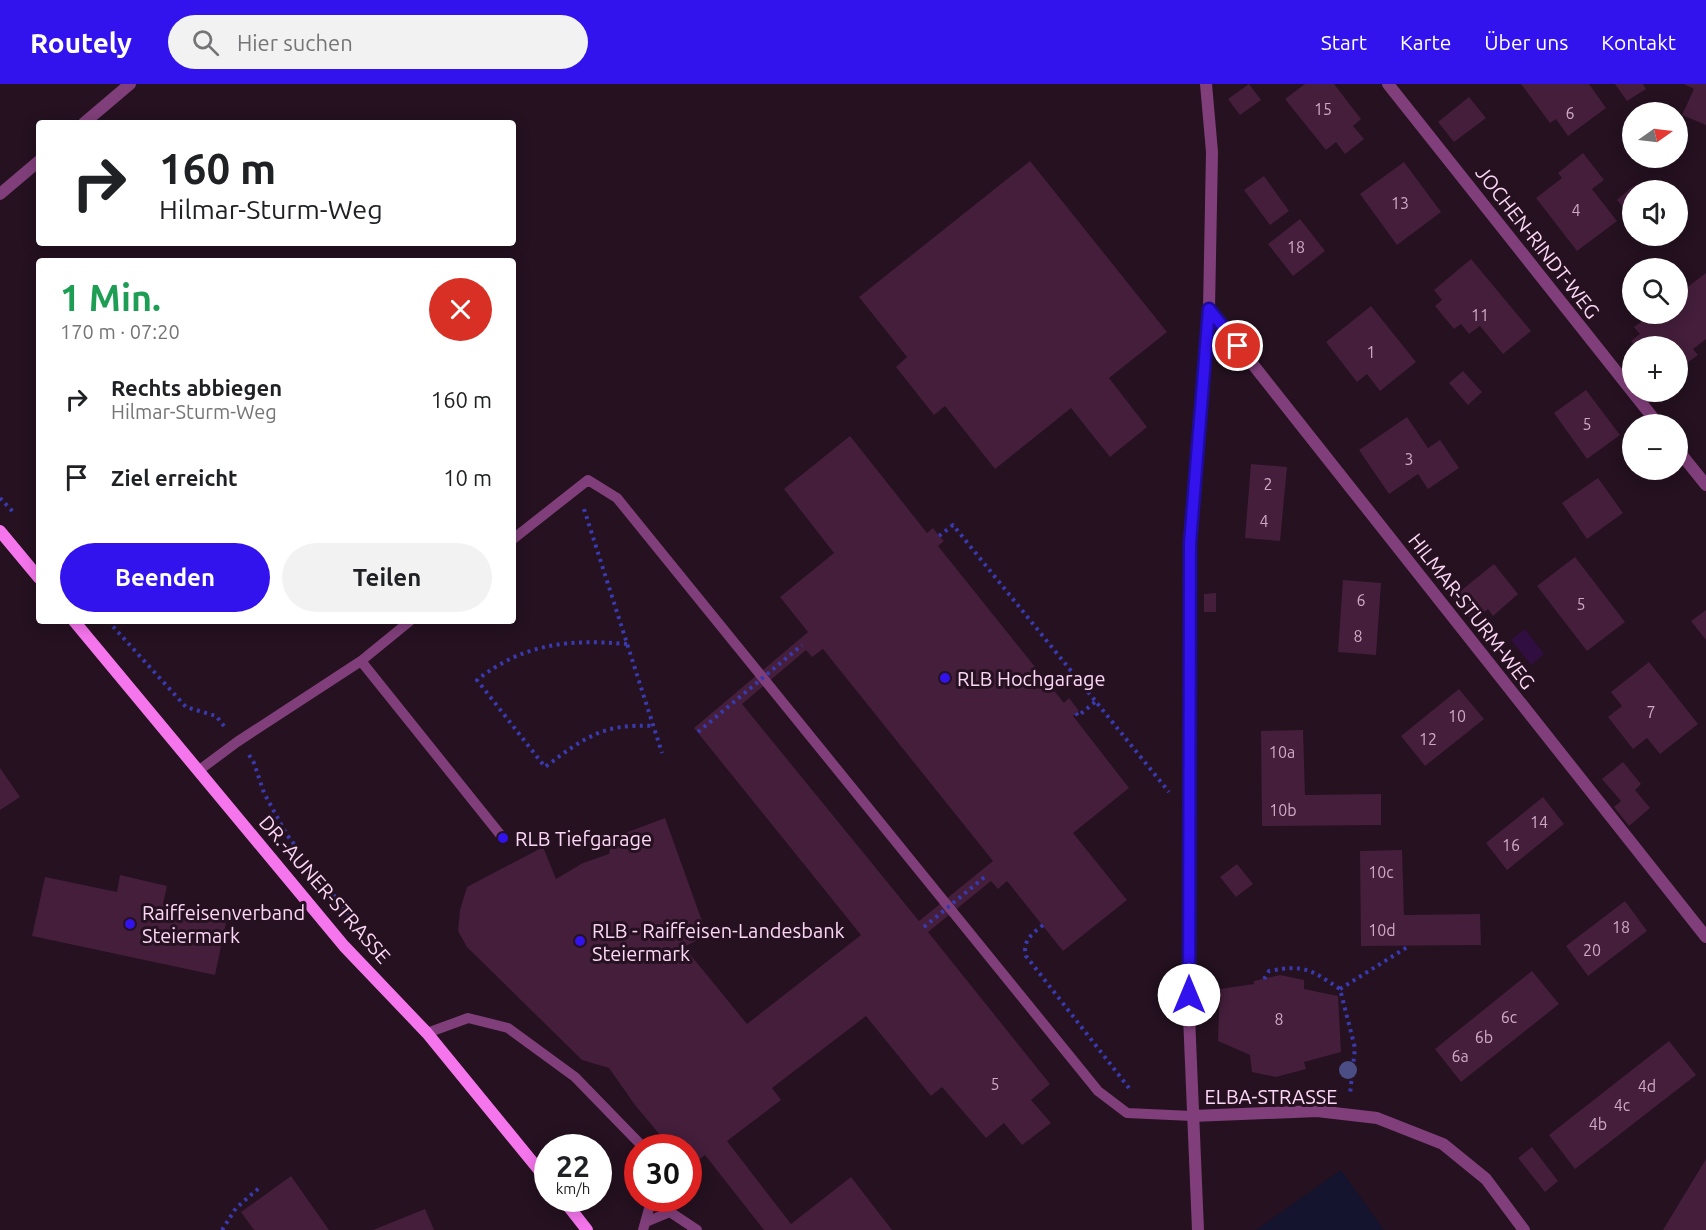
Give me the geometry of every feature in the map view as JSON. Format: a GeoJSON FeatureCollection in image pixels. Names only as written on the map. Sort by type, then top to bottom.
{"type":"FeatureCollection","features":[{"type":"Feature","properties":{"kind":"main road"},"geometry":{"type":"LineString","coordinates":[[0,531],[36,574]]}},
{"type":"Feature","properties":{"kind":"main road","name":"DR.-AUNER-STRASSE"},"geometry":{"type":"LineString","coordinates":[[76,624],[344,946],[427,1033],[534,1164]]}},
{"type":"Feature","properties":{"kind":"main road"},"geometry":{"type":"LineString","coordinates":[[573,1212],[587,1230]]}},
{"type":"Feature","properties":{"kind":"street"},"geometry":{"type":"LineString","coordinates":[[88,120],[130,84]]}},
{"type":"Feature","properties":{"kind":"street"},"geometry":{"type":"LineString","coordinates":[[1198,1230],[1189,1016],[1188,816],[1190,543],[1209,309],[1212,152],[1206,84]]}},
{"type":"Feature","properties":{"kind":"street","name":"JOCHEN-RINDT-WEG"},"geometry":{"type":"LineString","coordinates":[[1388,84],[1650,414]]}},
{"type":"Feature","properties":{"kind":"street"},"geometry":{"type":"LineString","coordinates":[[0,194],[36,164]]}},
{"type":"Feature","properties":{"kind":"street","name":"HILMAR-STURM-WEG"},"geometry":{"type":"LineString","coordinates":[[1209,309],[1706,937]]}},
{"type":"Feature","properties":{"kind":"street"},"geometry":{"type":"LineString","coordinates":[[1688,463],[1706,485]]}},
{"type":"Feature","properties":{"kind":"street","name":"ELBA-STRASSE"},"geometry":{"type":"LineString","coordinates":[[1192,1116],[1317,1112],[1377,1118],[1443,1144],[1486,1179],[1524,1230]]}},
{"type":"Feature","properties":{"kind":"lane"},"geometry":{"type":"LineString","coordinates":[[516,537],[588,480],[617,498],[1098,1091],[1127,1113],[1192,1116]]}},
{"type":"Feature","properties":{"kind":"lane"},"geometry":{"type":"LineString","coordinates":[[198,771],[237,742],[361,661],[406,624]]}},
{"type":"Feature","properties":{"kind":"lane"},"geometry":{"type":"LineString","coordinates":[[361,661],[503,838]]}},
{"type":"Feature","properties":{"kind":"lane"},"geometry":{"type":"LineString","coordinates":[[427,1033],[468,1018],[508,1028],[575,1077],[630,1134]]}},
{"type":"Feature","properties":{"kind":"lane"},"geometry":{"type":"LineString","coordinates":[[645,1226],[670,1212],[697,1230]]}},
{"type":"Feature","properties":{"kind":"path"},"geometry":{"type":"LineString","coordinates":[[578,488],[662,753]]}},
{"type":"Feature","properties":{"kind":"path"},"geometry":{"type":"LineString","coordinates":[[939,536],[953,525],[1188,816]]}},
{"type":"Feature","properties":{"kind":"path"},"geometry":{"type":"LineString","coordinates":[[111,624],[186,707],[216,716],[227,730]]}},
{"type":"Feature","properties":{"kind":"path"},"geometry":{"type":"LineString","coordinates":[[627,644],[595,641],[559,643],[519,655],[492,668],[477,680],[546,767],[579,742],[598,732],[633,725],[654,726]]}},
{"type":"Feature","properties":{"kind":"path"},"geometry":{"type":"LineString","coordinates":[[698,732],[802,645]]}},
{"type":"Feature","properties":{"kind":"path"},"geometry":{"type":"LineString","coordinates":[[1076,713],[1078,716],[1095,702]]}},
{"type":"Feature","properties":{"kind":"path"},"geometry":{"type":"LineString","coordinates":[[924,927],[987,875]]}},
{"type":"Feature","properties":{"kind":"path"},"geometry":{"type":"LineString","coordinates":[[1043,925],[1027,939],[1024,948],[1026,956],[1150,1114]]}},
{"type":"Feature","properties":{"kind":"path"},"geometry":{"type":"LineString","coordinates":[[1340,989],[1409,946]]}},
{"type":"Feature","properties":{"kind":"path"},"geometry":{"type":"LineString","coordinates":[[1264,979],[1269,971],[1286,967],[1311,970],[1340,989],[1354,1048],[1350,1098]]}},
{"type":"Feature","properties":{"kind":"path"},"geometry":{"type":"LineString","coordinates":[[222,1230],[236,1208],[259,1188]]}},
{"type":"Feature","properties":{"kind":"shaded area"},"geometry":{"type":"Polygon","coordinates":[[[1525,629],[1544,654],[1531,665],[1511,640],[1525,629]]]}},
{"type":"Feature","properties":{"kind":"shaded area"},"geometry":{"type":"Polygon","coordinates":[[[1341,1170],[1384,1230],[1256,1230],[1341,1170]]]}},
{"type":"Feature","properties":{"kind":"building"},"geometry":{"type":"Polygon","coordinates":[[[1249,84],[1261,100],[1240,115],[1228,99],[1249,84]]]}},
{"type":"Feature","properties":{"kind":"building"},"geometry":{"type":"Polygon","coordinates":[[[1305,84],[1334,84],[1361,119],[1353,126],[1364,139],[1345,154],[1336,142],[1326,150],[1285,99],[1305,84]]]}},
{"type":"Feature","properties":{"kind":"building"},"geometry":{"type":"Polygon","coordinates":[[[1521,84],[1589,84],[1606,108],[1568,136],[1556,119],[1550,123],[1521,84]]]}},
{"type":"Feature","properties":{"kind":"building"},"geometry":{"type":"Polygon","coordinates":[[[1615,84],[1643,84],[1646,89],[1627,101],[1615,84]]]}},
{"type":"Feature","properties":{"kind":"building"},"geometry":{"type":"Polygon","coordinates":[[[1684,84],[1706,84],[1706,125],[1688,118],[1688,102],[1694,89],[1684,84]]]}},
{"type":"Feature","properties":{"kind":"building"},"geometry":{"type":"Polygon","coordinates":[[[1469,97],[1486,118],[1454,142],[1438,122],[1469,97]]]}},
{"type":"Feature","properties":{"kind":"building"},"geometry":{"type":"Polygon","coordinates":[[[1583,153],[1604,180],[1592,189],[1617,221],[1577,251],[1536,198],[1562,178],[1558,173],[1583,153]]]}},
{"type":"Feature","properties":{"kind":"building"},"geometry":{"type":"Polygon","coordinates":[[[1030,161],[1167,332],[1109,378],[1147,427],[1110,457],[1071,408],[995,469],[945,406],[934,415],[896,367],[907,357],[859,297],[1030,161]]]}},
{"type":"Feature","properties":{"kind":"building"},"geometry":{"type":"Polygon","coordinates":[[[1404,162],[1441,212],[1397,245],[1360,194],[1404,162]]]}},
{"type":"Feature","properties":{"kind":"building"},"geometry":{"type":"Polygon","coordinates":[[[1264,176],[1289,211],[1270,225],[1244,190],[1264,176]]]}},
{"type":"Feature","properties":{"kind":"building"},"geometry":{"type":"Polygon","coordinates":[[[1622,196],[1622,206],[1617,200],[1622,196]]]}},
{"type":"Feature","properties":{"kind":"building"},"geometry":{"type":"Polygon","coordinates":[[[1300,219],[1325,251],[1293,276],[1268,244],[1300,219]]]}},
{"type":"Feature","properties":{"kind":"building"},"geometry":{"type":"Polygon","coordinates":[[[1471,259],[1531,331],[1503,354],[1480,326],[1469,334],[1461,324],[1454,329],[1435,306],[1442,300],[1434,290],[1471,259]]]}},
{"type":"Feature","properties":{"kind":"building"},"geometry":{"type":"Polygon","coordinates":[[[1706,273],[1706,339],[1693,349],[1698,355],[1688,362],[1688,336],[1637,336],[1640,334],[1634,327],[1638,324],[1688,324],[1688,287],[1706,273]]]}},
{"type":"Feature","properties":{"kind":"building"},"geometry":{"type":"Polygon","coordinates":[[[1371,306],[1416,362],[1380,391],[1367,374],[1357,382],[1326,342],[1371,306]]]}},
{"type":"Feature","properties":{"kind":"building"},"geometry":{"type":"Polygon","coordinates":[[[1463,371],[1482,392],[1468,405],[1449,383],[1463,371]]]}},
{"type":"Feature","properties":{"kind":"building"},"geometry":{"type":"Polygon","coordinates":[[[1586,390],[1620,435],[1587,459],[1554,413],[1586,390]]]}},
{"type":"Feature","properties":{"kind":"building"},"geometry":{"type":"Polygon","coordinates":[[[1407,417],[1428,448],[1440,440],[1459,468],[1428,489],[1418,474],[1389,494],[1359,450],[1407,417]]]}},
{"type":"Feature","properties":{"kind":"building"},"geometry":{"type":"Polygon","coordinates":[[[850,436],[927,533],[933,528],[944,541],[938,546],[1064,703],[1069,698],[1079,711],[1073,716],[1129,788],[1073,833],[1127,900],[1063,951],[1007,881],[998,889],[991,881],[928,932],[1050,1084],[1031,1100],[1051,1123],[1022,1145],[1004,1123],[986,1138],[942,1087],[931,1096],[866,1016],[772,1088],[781,1100],[727,1141],[791,1224],[851,1177],[892,1230],[764,1230],[705,1155],[702,1157],[702,1134],[659,1134],[609,1068],[582,1060],[467,947],[458,931],[460,910],[467,887],[543,847],[556,879],[583,863],[609,854],[612,838],[665,818],[707,935],[684,947],[747,1024],[861,935],[694,728],[808,632],[780,597],[834,553],[784,489],[850,436]],[[823,649],[812,657],[806,650],[742,704],[919,921],[993,861],[823,649]]]}},
{"type":"Feature","properties":{"kind":"building"},"geometry":{"type":"Polygon","coordinates":[[[1251,464],[1287,467],[1280,541],[1245,538],[1251,464]]]}},
{"type":"Feature","properties":{"kind":"building"},"geometry":{"type":"Polygon","coordinates":[[[1598,478],[1623,513],[1587,539],[1562,503],[1598,478]]]}},
{"type":"Feature","properties":{"kind":"building"},"geometry":{"type":"Polygon","coordinates":[[[1575,557],[1625,622],[1587,651],[1537,586],[1575,557]]]}},
{"type":"Feature","properties":{"kind":"building"},"geometry":{"type":"Polygon","coordinates":[[[1494,564],[1518,594],[1493,616],[1488,609],[1473,622],[1453,597],[1494,564]]]}},
{"type":"Feature","properties":{"kind":"building"},"geometry":{"type":"Polygon","coordinates":[[[1343,580],[1381,583],[1376,655],[1338,652],[1343,580]]]}},
{"type":"Feature","properties":{"kind":"building"},"geometry":{"type":"Polygon","coordinates":[[[1216,593],[1216,612],[1204,612],[1204,594],[1216,593]]]}},
{"type":"Feature","properties":{"kind":"building"},"geometry":{"type":"Polygon","coordinates":[[[1706,610],[1706,640],[1691,621],[1706,610]]]}},
{"type":"Feature","properties":{"kind":"building"},"geometry":{"type":"Polygon","coordinates":[[[1649,662],[1698,724],[1660,754],[1647,738],[1633,749],[1608,717],[1622,706],[1611,692],[1649,662]]]}},
{"type":"Feature","properties":{"kind":"building"},"geometry":{"type":"Polygon","coordinates":[[[1459,689],[1484,719],[1425,766],[1401,736],[1459,689]]]}},
{"type":"Feature","properties":{"kind":"building"},"geometry":{"type":"Polygon","coordinates":[[[1303,730],[1305,795],[1381,794],[1381,825],[1262,826],[1261,731],[1303,730]]]}},
{"type":"Feature","properties":{"kind":"building"},"geometry":{"type":"Polygon","coordinates":[[[1623,762],[1641,784],[1635,790],[1650,808],[1629,826],[1614,807],[1621,801],[1602,779],[1623,762]]]}},
{"type":"Feature","properties":{"kind":"building"},"geometry":{"type":"Polygon","coordinates":[[[0,768],[20,797],[0,810],[0,768]]]}},
{"type":"Feature","properties":{"kind":"building"},"geometry":{"type":"Polygon","coordinates":[[[1543,797],[1564,824],[1507,870],[1486,843],[1543,797]]]}},
{"type":"Feature","properties":{"kind":"building"},"geometry":{"type":"Polygon","coordinates":[[[1402,850],[1404,915],[1480,914],[1481,945],[1361,946],[1360,851],[1402,850]]]}},
{"type":"Feature","properties":{"kind":"building"},"geometry":{"type":"Polygon","coordinates":[[[1237,864],[1253,884],[1236,897],[1220,877],[1237,864]]]}},
{"type":"Feature","properties":{"kind":"building","name":"Raiffeisenverband Steiermark"},"geometry":{"type":"Polygon","coordinates":[[[120,875],[167,886],[163,904],[201,912],[202,907],[228,913],[215,975],[32,936],[45,877],[117,892],[120,875]]]}},
{"type":"Feature","properties":{"kind":"building"},"geometry":{"type":"Polygon","coordinates":[[[1625,901],[1647,931],[1588,976],[1566,946],[1625,901]]]}},
{"type":"Feature","properties":{"kind":"building"},"geometry":{"type":"Polygon","coordinates":[[[1532,971],[1559,1004],[1461,1082],[1435,1049],[1532,971]]]}},
{"type":"Feature","properties":{"kind":"building"},"geometry":{"type":"Polygon","coordinates":[[[1280,975],[1304,980],[1304,989],[1338,996],[1341,1052],[1304,1062],[1306,1069],[1276,1077],[1252,1072],[1250,1055],[1218,1041],[1220,989],[1254,984],[1254,981],[1280,975]]]}},
{"type":"Feature","properties":{"kind":"building"},"geometry":{"type":"Polygon","coordinates":[[[1669,1041],[1696,1075],[1575,1169],[1549,1135],[1669,1041]]]}},
{"type":"Feature","properties":{"kind":"building"},"geometry":{"type":"Polygon","coordinates":[[[1532,1147],[1558,1181],[1545,1192],[1518,1158],[1532,1147]]]}},
{"type":"Feature","properties":{"kind":"building"},"geometry":{"type":"Polygon","coordinates":[[[1706,1159],[1706,1230],[1663,1230],[1706,1159]]]}},
{"type":"Feature","properties":{"kind":"building"},"geometry":{"type":"Polygon","coordinates":[[[291,1176],[329,1230],[254,1230],[241,1212],[291,1176]]]}},
{"type":"Feature","properties":{"kind":"building"},"geometry":{"type":"Polygon","coordinates":[[[425,1209],[434,1230],[373,1230],[425,1209]]]}},
{"type":"Feature","properties":{"kind":"place","name":"RLB Hochgarage"},"geometry":{"type":"Point","coordinates":[945,678]}},
{"type":"Feature","properties":{"kind":"place","name":"RLB Tiefgarage"},"geometry":{"type":"Point","coordinates":[503,838]}},
{"type":"Feature","properties":{"kind":"place","name":"Raiffeisenverband Steiermark"},"geometry":{"type":"Point","coordinates":[130,924]}},
{"type":"Feature","properties":{"kind":"place","name":"RLB - Raiffeisen-Landesbank Steiermark"},"geometry":{"type":"Point","coordinates":[580,941]}},
{"type":"Feature","properties":{"kind":"route"},"geometry":{"type":"LineString","coordinates":[[1189,995],[1190,543],[1209,309],[1238,346]]}}]}
